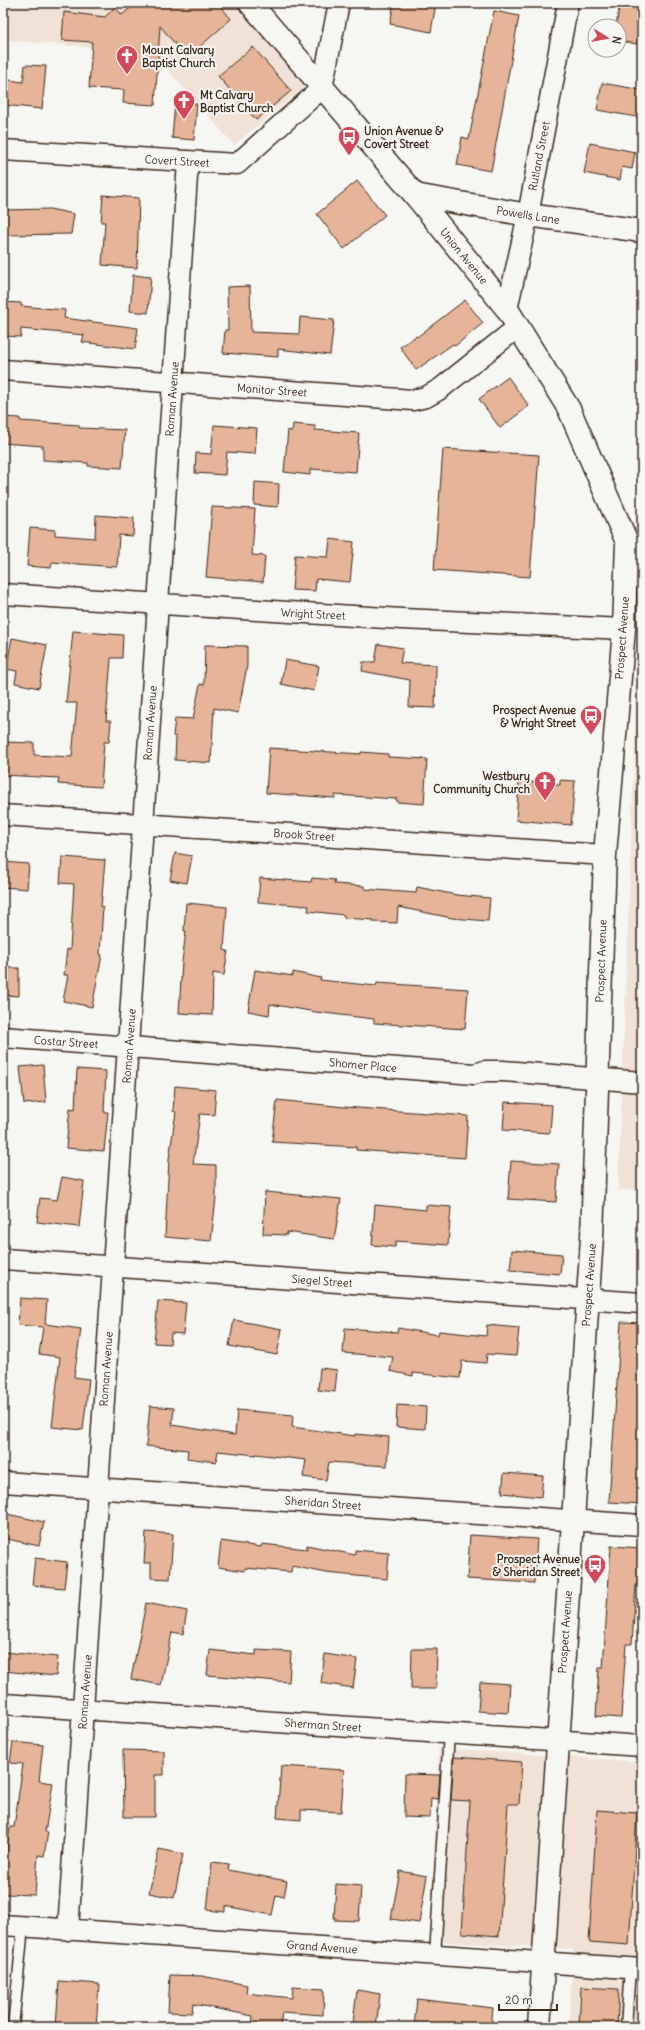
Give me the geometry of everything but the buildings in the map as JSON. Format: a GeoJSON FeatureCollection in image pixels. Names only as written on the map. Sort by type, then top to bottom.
{"type":"FeatureCollection","features":[{"type":"Feature","properties":{"kind":"main road","name":"Union Avenue"},"geometry":{"type":"LineString","coordinates":[[250,3],[416,195],[512,318],[569,409],[627,542],[642,565]]}},
{"type":"Feature","properties":{"kind":"main road","name":"Powells Lane"},"geometry":{"type":"LineString","coordinates":[[416,195],[528,215],[642,231]]}},
{"type":"Feature","properties":{"kind":"main road","name":"Prospect Avenue"},"geometry":{"type":"LineString","coordinates":[[539,2027],[557,1740],[592,1237],[596,1078],[605,855],[624,629],[627,542]]}},
{"type":"Feature","properties":{"kind":"street"},"geometry":{"type":"LineString","coordinates":[[322,88],[338,3]]}},
{"type":"Feature","properties":{"kind":"street","name":"Rutland Street"},"geometry":{"type":"LineString","coordinates":[[512,318],[528,215],[568,3]]}},
{"type":"Feature","properties":{"kind":"street","name":"Covert Street"},"geometry":{"type":"LineString","coordinates":[[3,150],[237,164],[322,88]]}},
{"type":"Feature","properties":{"kind":"street","name":"Roman Avenue"},"geometry":{"type":"LineString","coordinates":[[68,1930],[188,162]]}},
{"type":"Feature","properties":{"kind":"street","name":"Monitor Street"},"geometry":{"type":"LineString","coordinates":[[3,370],[413,400],[426,398],[440,388],[512,318]]}},
{"type":"Feature","properties":{"kind":"street","name":"Wright Street"},"geometry":{"type":"LineString","coordinates":[[3,594],[402,619],[624,629]]}},
{"type":"Feature","properties":{"kind":"street","name":"Brook Street"},"geometry":{"type":"LineString","coordinates":[[3,815],[605,855]]}},
{"type":"Feature","properties":{"kind":"street","name":"Costar Street"},"geometry":{"type":"LineString","coordinates":[[3,1037],[129,1047]]}},
{"type":"Feature","properties":{"kind":"street","name":"Shomer Place"},"geometry":{"type":"LineString","coordinates":[[129,1047],[474,1074],[485,1071],[503,1071],[642,1082]]}},
{"type":"Feature","properties":{"kind":"street","name":"Siegel Street"},"geometry":{"type":"LineString","coordinates":[[3,1259],[642,1303]]}},
{"type":"Feature","properties":{"kind":"street","name":"Sheridan Street"},"geometry":{"type":"LineString","coordinates":[[3,1482],[642,1525]]}},
{"type":"Feature","properties":{"kind":"street","name":"Sherman Street"},"geometry":{"type":"LineString","coordinates":[[3,1704],[642,1746]]}},
{"type":"Feature","properties":{"kind":"street","name":"Grand Avenue"},"geometry":{"type":"LineString","coordinates":[[3,1925],[636,1968]]}},
{"type":"Feature","properties":{"kind":"lane"},"geometry":{"type":"LineString","coordinates":[[435,1955],[449,1733]]}},
{"type":"Feature","properties":{"kind":"lane"},"geometry":{"type":"LineString","coordinates":[[13,2027],[23,1927]]}},
{"type":"Feature","properties":{"kind":"lane"},"geometry":{"type":"LineString","coordinates":[[626,2027],[636,1968]]}},
{"type":"Feature","properties":{"kind":"shaded area"},"geometry":{"type":"Polygon","coordinates":[[[3,3],[236,3],[307,85],[234,145],[152,52],[3,40],[3,3]]]}},
{"type":"Feature","properties":{"kind":"shaded area"},"geometry":{"type":"Polygon","coordinates":[[[642,629],[642,1190],[618,1190],[639,633],[642,629]]]}},
{"type":"Feature","properties":{"kind":"shaded area"},"geometry":{"type":"Polygon","coordinates":[[[439,1748],[642,1762],[642,2027],[569,2027],[573,1949],[430,1941],[439,1748]]]}},
{"type":"Feature","properties":{"kind":"place","name":"Mount Calvary Baptist Church"},"geometry":{"type":"Point","coordinates":[127,76]}},
{"type":"Feature","properties":{"kind":"place","name":"Mt Calvary Baptist Church"},"geometry":{"type":"Point","coordinates":[184,120]}},
{"type":"Feature","properties":{"kind":"place","name":"Union Avenue & Covert Street"},"geometry":{"type":"Point","coordinates":[349,156]}},
{"type":"Feature","properties":{"kind":"place","name":"Prospect Avenue & Wright Street"},"geometry":{"type":"Point","coordinates":[591,736]}},
{"type":"Feature","properties":{"kind":"place","name":"Westbury Community Church"},"geometry":{"type":"Point","coordinates":[545,802]}},
{"type":"Feature","properties":{"kind":"place","name":"Prospect Avenue & Sheridan Street"},"geometry":{"type":"Point","coordinates":[595,1584]}}]}
